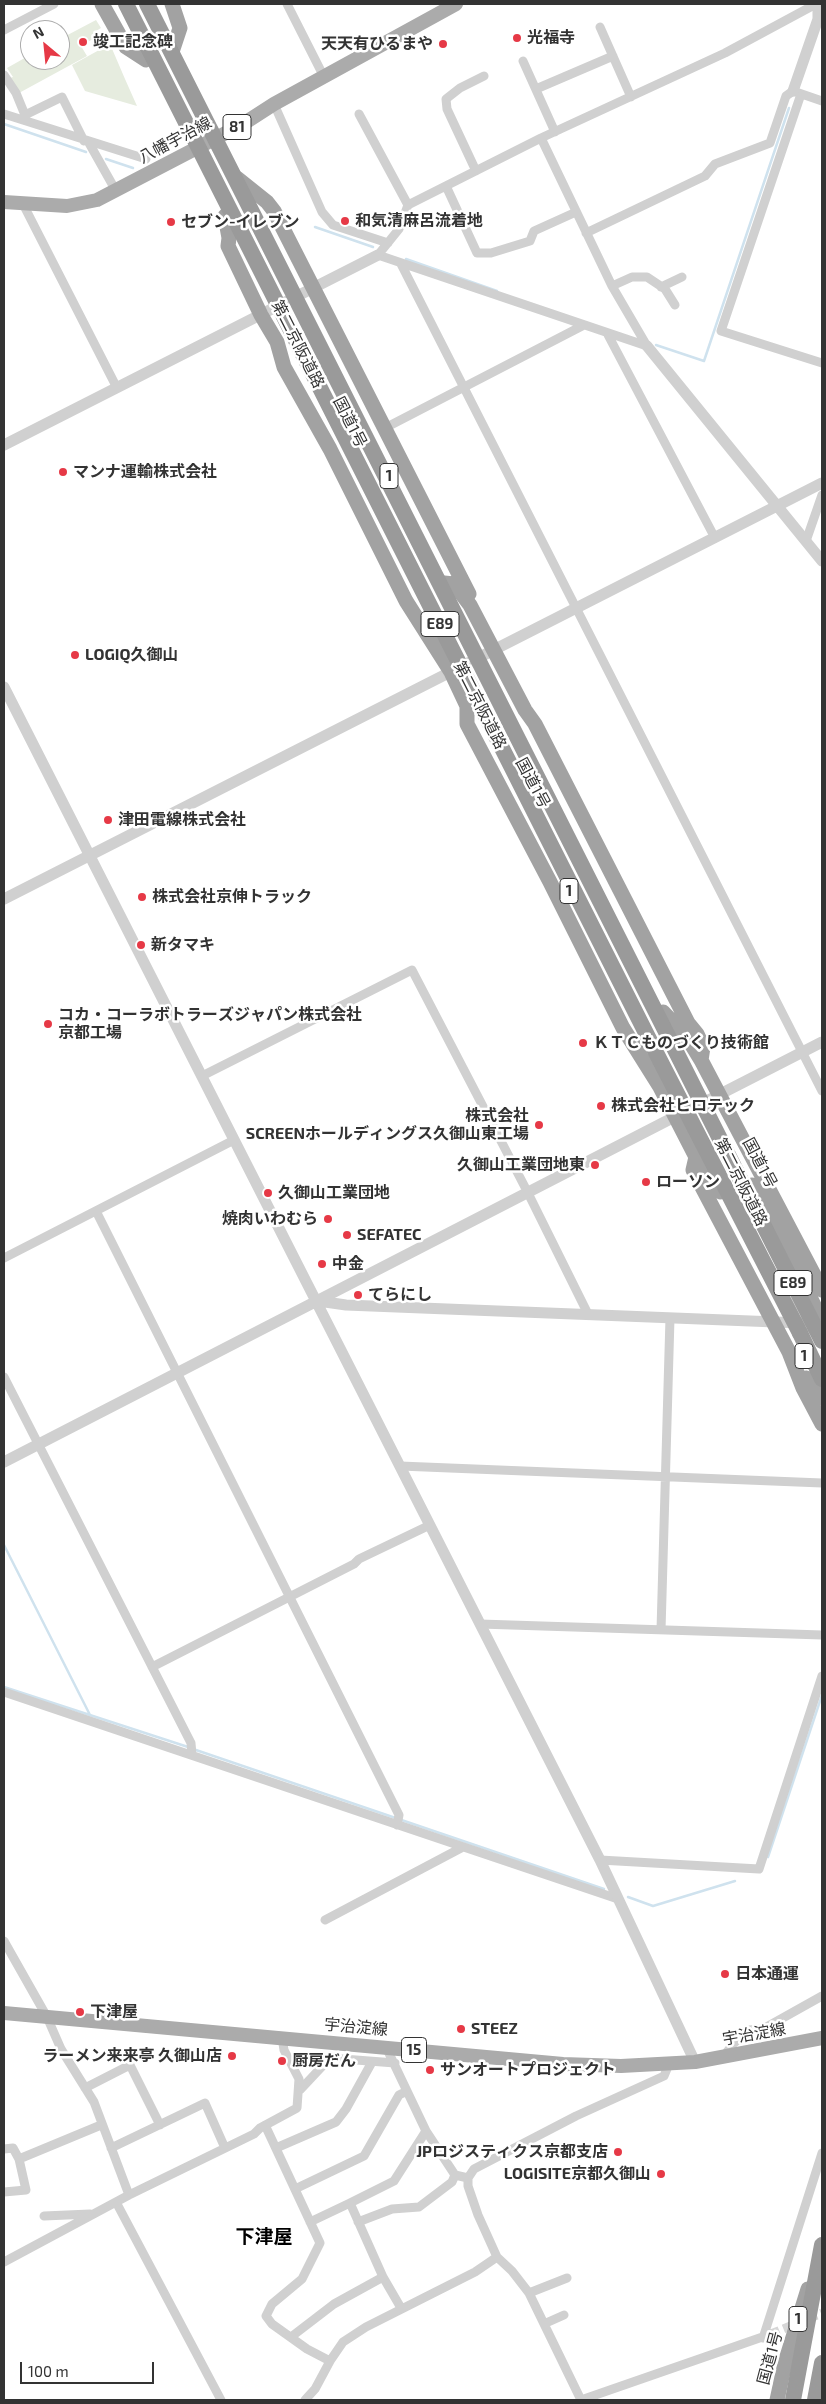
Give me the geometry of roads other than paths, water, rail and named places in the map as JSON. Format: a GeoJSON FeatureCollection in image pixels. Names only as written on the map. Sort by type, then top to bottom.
{"type":"FeatureCollection","features":[{"type":"Feature","properties":{"kind":"highway"},"geometry":{"type":"LineString","coordinates":[[102,4],[126,47],[146,60]]}},
{"type":"Feature","properties":{"kind":"highway","name":"国道1号"},"geometry":{"type":"LineString","coordinates":[[119,4],[225,216],[266,312],[324,409],[485,731],[645,1035],[679,1114],[720,1192],[779,1322],[822,1391]]}},
{"type":"Feature","properties":{"kind":"highway","name":"第二京阪道路"},"geometry":{"type":"LineString","coordinates":[[126,4],[822,1379]]}},
{"type":"Feature","properties":{"kind":"highway","name":"国道1号"},"geometry":{"type":"LineString","coordinates":[[149,4],[444,583],[488,654],[520,733],[663,1012],[713,1098],[746,1175],[792,1259],[822,1323]]}},
{"type":"Feature","properties":{"kind":"highway","name":"第二京阪道路"},"geometry":{"type":"LineString","coordinates":[[149,4],[822,1341]]}},
{"type":"Feature","properties":{"kind":"highway"},"geometry":{"type":"LineString","coordinates":[[172,4],[180,28],[172,52]]}},
{"type":"Feature","properties":{"kind":"highway"},"geometry":{"type":"LineString","coordinates":[[237,178],[267,202],[274,211],[469,592],[470,605],[488,654],[535,724],[688,1023],[697,1034],[703,1047],[701,1060]]}},
{"type":"Feature","properties":{"kind":"highway"},"geometry":{"type":"LineString","coordinates":[[266,312],[282,354],[300,384],[324,409]]}},
{"type":"Feature","properties":{"kind":"highway"},"geometry":{"type":"LineString","coordinates":[[282,354],[284,367],[330,449],[406,600],[454,670],[467,706],[480,727],[485,731]]}},
{"type":"Feature","properties":{"kind":"highway"},"geometry":{"type":"LineString","coordinates":[[344,386],[351,361]]}},
{"type":"Feature","properties":{"kind":"highway"},"geometry":{"type":"LineString","coordinates":[[444,583],[454,584],[470,605]]}},
{"type":"Feature","properties":{"kind":"highway"},"geometry":{"type":"LineString","coordinates":[[415,588],[421,611],[420,623]]}},
{"type":"Feature","properties":{"kind":"highway"},"geometry":{"type":"LineString","coordinates":[[467,706],[467,724],[642,1061],[679,1114],[696,1157],[720,1192]]}},
{"type":"Feature","properties":{"kind":"highway"},"geometry":{"type":"LineString","coordinates":[[520,733],[525,710]]}},
{"type":"Feature","properties":{"kind":"highway"},"geometry":{"type":"LineString","coordinates":[[663,1012],[687,1037],[701,1060],[713,1098],[750,1151],[822,1290]]}},
{"type":"Feature","properties":{"kind":"highway"},"geometry":{"type":"LineString","coordinates":[[642,1061],[645,1035]]}},
{"type":"Feature","properties":{"kind":"highway"},"geometry":{"type":"LineString","coordinates":[[746,1175],[750,1163],[750,1151]]}},
{"type":"Feature","properties":{"kind":"highway"},"geometry":{"type":"LineString","coordinates":[[696,1157],[693,1170],[779,1322],[803,1388],[822,1424]]}},
{"type":"Feature","properties":{"kind":"highway"},"geometry":{"type":"LineString","coordinates":[[789,1352],[812,1388],[822,1398]]}},
{"type":"Feature","properties":{"kind":"highway","name":"国道1号"},"geometry":{"type":"LineString","coordinates":[[777,2400],[785,2363],[822,2238]]}},
{"type":"Feature","properties":{"kind":"highway"},"geometry":{"type":"LineString","coordinates":[[793,2400],[822,2245]]}},
{"type":"Feature","properties":{"kind":"highway"},"geometry":{"type":"LineString","coordinates":[[815,2400],[822,2363]]}},
{"type":"Feature","properties":{"kind":"main road","name":"八幡宇治線"},"geometry":{"type":"LineString","coordinates":[[4,202],[78,205],[97,200],[244,124],[274,104],[456,4]]}},
{"type":"Feature","properties":{"kind":"main road","name":"宇治淀線"},"geometry":{"type":"LineString","coordinates":[[4,2013],[563,2064],[621,2066],[695,2062],[822,2038]]}},
{"type":"Feature","properties":{"kind":"street"},"geometry":{"type":"LineString","coordinates":[[4,30],[54,4]]}},
{"type":"Feature","properties":{"kind":"street"},"geometry":{"type":"LineString","coordinates":[[288,4],[324,77]]}},
{"type":"Feature","properties":{"kind":"street"},"geometry":{"type":"LineString","coordinates":[[4,445],[378,255],[399,229],[408,205],[541,138],[725,53],[817,4],[818,19],[797,92],[721,331],[822,363]]}},
{"type":"Feature","properties":{"kind":"street"},"geometry":{"type":"LineString","coordinates":[[600,27],[631,97]]}},
{"type":"Feature","properties":{"kind":"street"},"geometry":{"type":"LineString","coordinates":[[536,89],[612,56]]}},
{"type":"Feature","properties":{"kind":"street"},"geometry":{"type":"LineString","coordinates":[[523,61],[555,132]]}},
{"type":"Feature","properties":{"kind":"street"},"geometry":{"type":"LineString","coordinates":[[4,75],[16,93],[24,118]]}},
{"type":"Feature","properties":{"kind":"street"},"geometry":{"type":"LineString","coordinates":[[476,171],[447,109],[446,98],[460,88],[484,76]]}},
{"type":"Feature","properties":{"kind":"street"},"geometry":{"type":"LineString","coordinates":[[586,233],[704,176],[716,164],[770,143],[786,96],[797,92],[822,101]]}},
{"type":"Feature","properties":{"kind":"street"},"geometry":{"type":"LineString","coordinates":[[24,118],[62,97],[86,142],[116,191]]}},
{"type":"Feature","properties":{"kind":"street"},"geometry":{"type":"LineString","coordinates":[[274,104],[322,212],[333,225],[388,243]]}},
{"type":"Feature","properties":{"kind":"street"},"geometry":{"type":"LineString","coordinates":[[4,114],[24,118],[86,142],[146,159]]}},
{"type":"Feature","properties":{"kind":"street"},"geometry":{"type":"LineString","coordinates":[[359,114],[408,205]]}},
{"type":"Feature","properties":{"kind":"street"},"geometry":{"type":"LineString","coordinates":[[541,138],[612,286],[647,346],[822,561]]}},
{"type":"Feature","properties":{"kind":"street"},"geometry":{"type":"LineString","coordinates":[[446,186],[477,253],[492,253],[530,241],[534,231],[576,212]]}},
{"type":"Feature","properties":{"kind":"street"},"geometry":{"type":"LineString","coordinates":[[23,204],[117,388]]}},
{"type":"Feature","properties":{"kind":"street"},"geometry":{"type":"LineString","coordinates":[[378,255],[647,346]]}},
{"type":"Feature","properties":{"kind":"street"},"geometry":{"type":"LineString","coordinates":[[401,264],[822,1091]]}},
{"type":"Feature","properties":{"kind":"street"},"geometry":{"type":"LineString","coordinates":[[612,286],[632,277],[647,277],[661,287],[675,305]]}},
{"type":"Feature","properties":{"kind":"street"},"geometry":{"type":"LineString","coordinates":[[661,287],[682,277]]}},
{"type":"Feature","properties":{"kind":"street"},"geometry":{"type":"LineString","coordinates":[[385,428],[584,325]]}},
{"type":"Feature","properties":{"kind":"street"},"geometry":{"type":"LineString","coordinates":[[607,333],[715,538]]}},
{"type":"Feature","properties":{"kind":"street"},"geometry":{"type":"LineString","coordinates":[[4,899],[822,483]]}},
{"type":"Feature","properties":{"kind":"street"},"geometry":{"type":"LineString","coordinates":[[806,541],[822,495]]}},
{"type":"Feature","properties":{"kind":"street"},"geometry":{"type":"LineString","coordinates":[[4,687],[318,1301],[600,1860],[695,2062]]}},
{"type":"Feature","properties":{"kind":"street"},"geometry":{"type":"LineString","coordinates":[[202,1076],[412,970],[527,1191],[588,1314]]}},
{"type":"Feature","properties":{"kind":"street"},"geometry":{"type":"LineString","coordinates":[[4,1462],[318,1301],[527,1191],[822,1042]]}},
{"type":"Feature","properties":{"kind":"street"},"geometry":{"type":"LineString","coordinates":[[4,1258],[234,1140]]}},
{"type":"Feature","properties":{"kind":"street"},"geometry":{"type":"LineString","coordinates":[[96,1211],[399,1815],[397,1825]]}},
{"type":"Feature","properties":{"kind":"street"},"geometry":{"type":"LineString","coordinates":[[318,1301],[346,1305],[822,1323]]}},
{"type":"Feature","properties":{"kind":"street"},"geometry":{"type":"LineString","coordinates":[[661,1630],[670,1318]]}},
{"type":"Feature","properties":{"kind":"street"},"geometry":{"type":"LineString","coordinates":[[4,1377],[191,1743],[192,1755]]}},
{"type":"Feature","properties":{"kind":"street"},"geometry":{"type":"LineString","coordinates":[[400,1466],[822,1483]]}},
{"type":"Feature","properties":{"kind":"street"},"geometry":{"type":"LineString","coordinates":[[152,1667],[354,1564],[359,1559],[430,1525]]}},
{"type":"Feature","properties":{"kind":"street"},"geometry":{"type":"LineString","coordinates":[[480,1624],[822,1635]]}},
{"type":"Feature","properties":{"kind":"street"},"geometry":{"type":"LineString","coordinates":[[600,1860],[759,1869],[822,1676]]}},
{"type":"Feature","properties":{"kind":"street"},"geometry":{"type":"LineString","coordinates":[[4,1692],[618,1898]]}},
{"type":"Feature","properties":{"kind":"street"},"geometry":{"type":"LineString","coordinates":[[325,1920],[463,1847]]}},
{"type":"Feature","properties":{"kind":"street"},"geometry":{"type":"LineString","coordinates":[[4,1941],[47,2017],[61,2049],[94,2102],[101,2125],[129,2194]]}},
{"type":"Feature","properties":{"kind":"street"},"geometry":{"type":"LineString","coordinates":[[723,2058],[734,2043],[749,2030],[822,1990]]}},
{"type":"Feature","properties":{"kind":"street"},"geometry":{"type":"LineString","coordinates":[[749,2030],[763,2029],[822,1996]]}},
{"type":"Feature","properties":{"kind":"street"},"geometry":{"type":"LineString","coordinates":[[4,2262],[129,2194],[254,2134],[265,2125],[297,2108],[300,2079],[284,2050],[282,2037]]}},
{"type":"Feature","properties":{"kind":"street"},"geometry":{"type":"LineString","coordinates":[[386,2047],[426,2131],[455,2174],[468,2178]]}},
{"type":"Feature","properties":{"kind":"street"},"geometry":{"type":"LineString","coordinates":[[300,2090],[330,2058],[394,2063]]}},
{"type":"Feature","properties":{"kind":"street"},"geometry":{"type":"LineString","coordinates":[[276,2148],[336,2122],[346,2109],[372,2062]]}},
{"type":"Feature","properties":{"kind":"street"},"geometry":{"type":"LineString","coordinates":[[85,2088],[130,2064],[160,2125]]}},
{"type":"Feature","properties":{"kind":"street"},"geometry":{"type":"LineString","coordinates":[[669,2064],[664,2076],[576,2116],[474,2169],[468,2178],[468,2186],[478,2215],[497,2257],[512,2271],[529,2294],[546,2323],[581,2400],[767,2336],[822,2153]]}},
{"type":"Feature","properties":{"kind":"street"},"geometry":{"type":"LineString","coordinates":[[295,2189],[364,2156],[399,2095],[407,2091]]}},
{"type":"Feature","properties":{"kind":"street"},"geometry":{"type":"LineString","coordinates":[[111,2148],[205,2103],[225,2148]]}},
{"type":"Feature","properties":{"kind":"street"},"geometry":{"type":"LineString","coordinates":[[19,2159],[101,2125]]}},
{"type":"Feature","properties":{"kind":"street"},"geometry":{"type":"LineString","coordinates":[[265,2125],[320,2243],[302,2279],[272,2304],[266,2316],[272,2324],[291,2338],[330,2361]]}},
{"type":"Feature","properties":{"kind":"street"},"geometry":{"type":"LineString","coordinates":[[310,2222],[394,2181],[426,2131]]}},
{"type":"Feature","properties":{"kind":"street"},"geometry":{"type":"LineString","coordinates":[[4,2149],[12,2148],[19,2159],[26,2190],[4,2192]]}},
{"type":"Feature","properties":{"kind":"street"},"geometry":{"type":"LineString","coordinates":[[358,2222],[392,2209],[419,2207],[452,2182],[455,2174]]}},
{"type":"Feature","properties":{"kind":"street"},"geometry":{"type":"LineString","coordinates":[[116,2202],[221,2400]]}},
{"type":"Feature","properties":{"kind":"street"},"geometry":{"type":"LineString","coordinates":[[350,2203],[384,2277],[401,2308]]}},
{"type":"Feature","properties":{"kind":"street"},"geometry":{"type":"LineString","coordinates":[[44,2216],[93,2214]]}},
{"type":"Feature","properties":{"kind":"street"},"geometry":{"type":"LineString","coordinates":[[305,2400],[322,2378],[330,2361],[343,2342],[401,2308],[474,2272],[497,2257]]}},
{"type":"Feature","properties":{"kind":"street"},"geometry":{"type":"LineString","coordinates":[[291,2338],[334,2304],[384,2277]]}},
{"type":"Feature","properties":{"kind":"street"},"geometry":{"type":"LineString","coordinates":[[529,2294],[567,2278]]}},
{"type":"Feature","properties":{"kind":"street"},"geometry":{"type":"LineString","coordinates":[[546,2323],[564,2315]]}},
{"type":"Feature","properties":{"kind":"waterway"},"geometry":{"type":"LineString","coordinates":[[656,345],[704,361],[789,108]]}},
{"type":"Feature","properties":{"kind":"waterway"},"geometry":{"type":"LineString","coordinates":[[4,124],[86,152]]}},
{"type":"Feature","properties":{"kind":"waterway"},"geometry":{"type":"LineString","coordinates":[[106,159],[133,168]]}},
{"type":"Feature","properties":{"kind":"waterway"},"geometry":{"type":"LineString","coordinates":[[315,227],[373,247]]}},
{"type":"Feature","properties":{"kind":"waterway"},"geometry":{"type":"LineString","coordinates":[[406,259],[497,291]]}},
{"type":"Feature","properties":{"kind":"waterway"},"geometry":{"type":"LineString","coordinates":[[4,1545],[90,1715]]}},
{"type":"Feature","properties":{"kind":"waterway"},"geometry":{"type":"LineString","coordinates":[[4,1687],[188,1747]]}},
{"type":"Feature","properties":{"kind":"waterway"},"geometry":{"type":"LineString","coordinates":[[768,1857],[822,1695]]}},
{"type":"Feature","properties":{"kind":"waterway"},"geometry":{"type":"LineString","coordinates":[[193,1749],[604,1889]]}},
{"type":"Feature","properties":{"kind":"waterway"},"geometry":{"type":"LineString","coordinates":[[628,1897],[653,1906],[735,1881]]}},
{"type":"Feature","properties":{"kind":"tunnel"},"geometry":{"type":"LineString","coordinates":[[771,2334],[822,2313]]}},
{"type":"Feature","properties":{"kind":"place","name":"光福寺"},"geometry":{"type":"Point","coordinates":[517,38]}},
{"type":"Feature","properties":{"kind":"place","name":"竣工記念碑"},"geometry":{"type":"Point","coordinates":[83,42]}},
{"type":"Feature","properties":{"kind":"place","name":"天天有ひるまや"},"geometry":{"type":"Point","coordinates":[443,44]}},
{"type":"Feature","properties":{"kind":"place","name":"和気清麻呂流着地"},"geometry":{"type":"Point","coordinates":[345,221]}},
{"type":"Feature","properties":{"kind":"place","name":"セブン-イレブン"},"geometry":{"type":"Point","coordinates":[171,222]}},
{"type":"Feature","properties":{"kind":"place","name":"マンナ運輸株式会社"},"geometry":{"type":"Point","coordinates":[63,472]}},
{"type":"Feature","properties":{"kind":"place","name":"LOGIQ久御山"},"geometry":{"type":"Point","coordinates":[75,655]}},
{"type":"Feature","properties":{"kind":"place","name":"津田電線株式会社"},"geometry":{"type":"Point","coordinates":[108,820]}},
{"type":"Feature","properties":{"kind":"place","name":"株式会社京伸トラック"},"geometry":{"type":"Point","coordinates":[142,897]}},
{"type":"Feature","properties":{"kind":"place","name":"新タマキ"},"geometry":{"type":"Point","coordinates":[141,945]}},
{"type":"Feature","properties":{"kind":"place","name":"コカ・コーラボトラーズジャパン株式会社 京都工場"},"geometry":{"type":"Point","coordinates":[48,1024]}},
{"type":"Feature","properties":{"kind":"place","name":"ＫＴＣものづくり技術館"},"geometry":{"type":"Point","coordinates":[583,1043]}},
{"type":"Feature","properties":{"kind":"place","name":"株式会社ヒロテック"},"geometry":{"type":"Point","coordinates":[601,1106]}},
{"type":"Feature","properties":{"kind":"place","name":"株式会社 SCREENホールディングス久御山東工場"},"geometry":{"type":"Point","coordinates":[539,1125]}},
{"type":"Feature","properties":{"kind":"place","name":"久御山工業団地東"},"geometry":{"type":"Point","coordinates":[595,1165]}},
{"type":"Feature","properties":{"kind":"place","name":"ローソン"},"geometry":{"type":"Point","coordinates":[646,1182]}},
{"type":"Feature","properties":{"kind":"place","name":"久御山工業団地"},"geometry":{"type":"Point","coordinates":[268,1193]}},
{"type":"Feature","properties":{"kind":"place","name":"焼肉いわむら"},"geometry":{"type":"Point","coordinates":[328,1219]}},
{"type":"Feature","properties":{"kind":"place","name":"SEFATEC"},"geometry":{"type":"Point","coordinates":[347,1235]}},
{"type":"Feature","properties":{"kind":"place","name":"中金"},"geometry":{"type":"Point","coordinates":[322,1264]}},
{"type":"Feature","properties":{"kind":"place","name":"てらにし"},"geometry":{"type":"Point","coordinates":[358,1295]}},
{"type":"Feature","properties":{"kind":"place","name":"日本通運"},"geometry":{"type":"Point","coordinates":[725,1974]}},
{"type":"Feature","properties":{"kind":"place","name":"下津屋"},"geometry":{"type":"Point","coordinates":[80,2012]}},
{"type":"Feature","properties":{"kind":"place","name":"STEEZ"},"geometry":{"type":"Point","coordinates":[461,2029]}},
{"type":"Feature","properties":{"kind":"place","name":"ラーメン来来亭 久御山店"},"geometry":{"type":"Point","coordinates":[232,2056]}},
{"type":"Feature","properties":{"kind":"place","name":"厨房だん"},"geometry":{"type":"Point","coordinates":[282,2061]}},
{"type":"Feature","properties":{"kind":"place","name":"サンオートプロジェクト"},"geometry":{"type":"Point","coordinates":[430,2070]}},
{"type":"Feature","properties":{"kind":"place","name":"JPロジスティクス京都支店"},"geometry":{"type":"Point","coordinates":[618,2152]}},
{"type":"Feature","properties":{"kind":"place","name":"LOGISITE京都久御山"},"geometry":{"type":"Point","coordinates":[661,2174]}},
{"type":"Feature","properties":{"kind":"district","name":"下津屋"},"geometry":{"type":"Point","coordinates":[264,2237]}}]}
